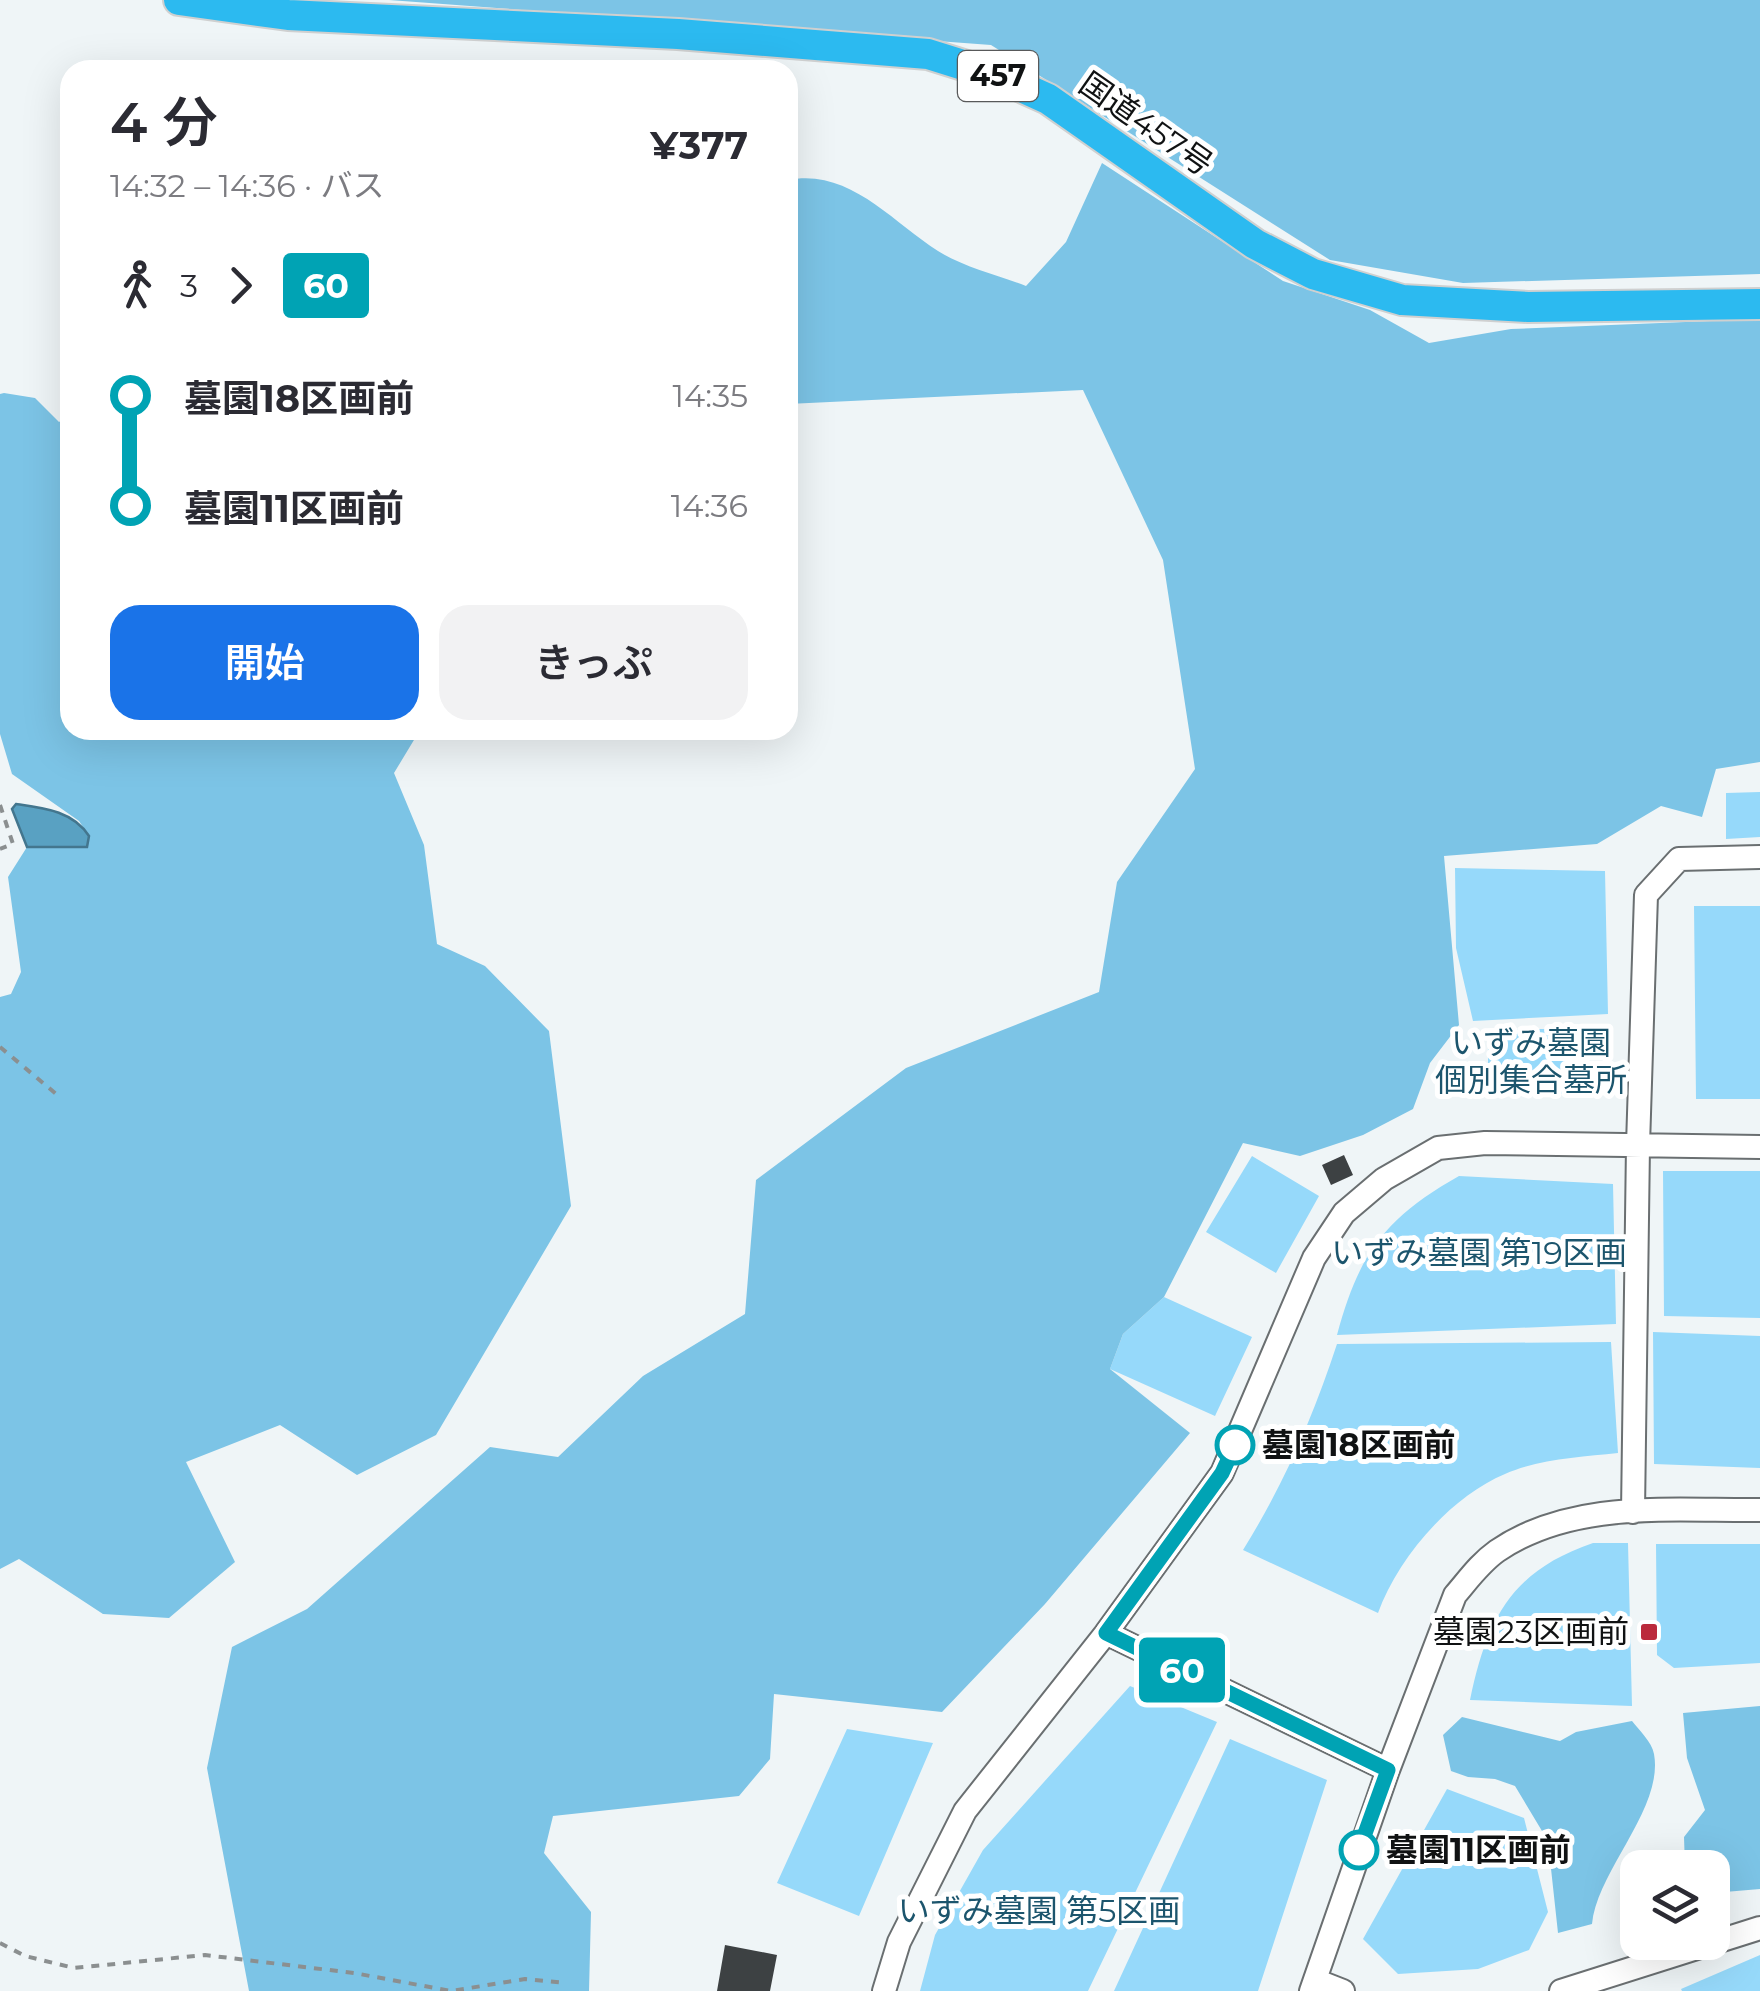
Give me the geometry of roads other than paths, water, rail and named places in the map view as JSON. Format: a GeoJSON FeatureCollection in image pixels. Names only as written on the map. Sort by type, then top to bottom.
{"type":"FeatureCollection","features":[{"type":"Feature","properties":{"kind":"highway","name":"国道457号"},"geometry":{"type":"LineString","coordinates":[[179,0],[288,15],[678,34],[928,54],[996,75],[1048,99],[1255,244],[1313,274],[1402,300],[1528,307],[1760,304]]}},
{"type":"Feature","properties":{"kind":"street"},"geometry":{"type":"LineString","coordinates":[[1633,1512],[1646,895],[1679,858],[1760,856]]}},
{"type":"Feature","properties":{"kind":"street"},"geometry":{"type":"LineString","coordinates":[[884,1991],[915,1906],[965,1811],[1106,1633],[1222,1473],[1314,1258],[1344,1214],[1384,1179],[1438,1148],[1485,1143],[1760,1147]]}},
{"type":"Feature","properties":{"kind":"street"},"geometry":{"type":"LineString","coordinates":[[1343,1991],[1313,1986],[1443,1621],[1455,1596],[1474,1572],[1497,1551],[1530,1533],[1605,1512],[1760,1510]]}},
{"type":"Feature","properties":{"kind":"street"},"geometry":{"type":"LineString","coordinates":[[1106,1633],[1388,1770]]}},
{"type":"Feature","properties":{"kind":"street"},"geometry":{"type":"LineString","coordinates":[[1561,1991],[1760,1928]]}},
{"type":"Feature","properties":{"kind":"place","name":"墓園18区画前"},"geometry":{"type":"Point","coordinates":[1235,1445]}},
{"type":"Feature","properties":{"kind":"place","name":"墓園23区画前"},"geometry":{"type":"Point","coordinates":[1649,1632]}},
{"type":"Feature","properties":{"kind":"place","name":"墓園11区画前"},"geometry":{"type":"Point","coordinates":[1359,1850]}},
{"type":"Feature","properties":{"kind":"park label","name":"いずみ墓園 個別集合墓所"},"geometry":{"type":"Point","coordinates":[1531,1062]}},
{"type":"Feature","properties":{"kind":"park label","name":"いずみ墓園 第19区画"},"geometry":{"type":"Point","coordinates":[1479,1253]}},
{"type":"Feature","properties":{"kind":"park label","name":"いずみ墓園 第5区画"},"geometry":{"type":"Point","coordinates":[1039,1911]}}]}
